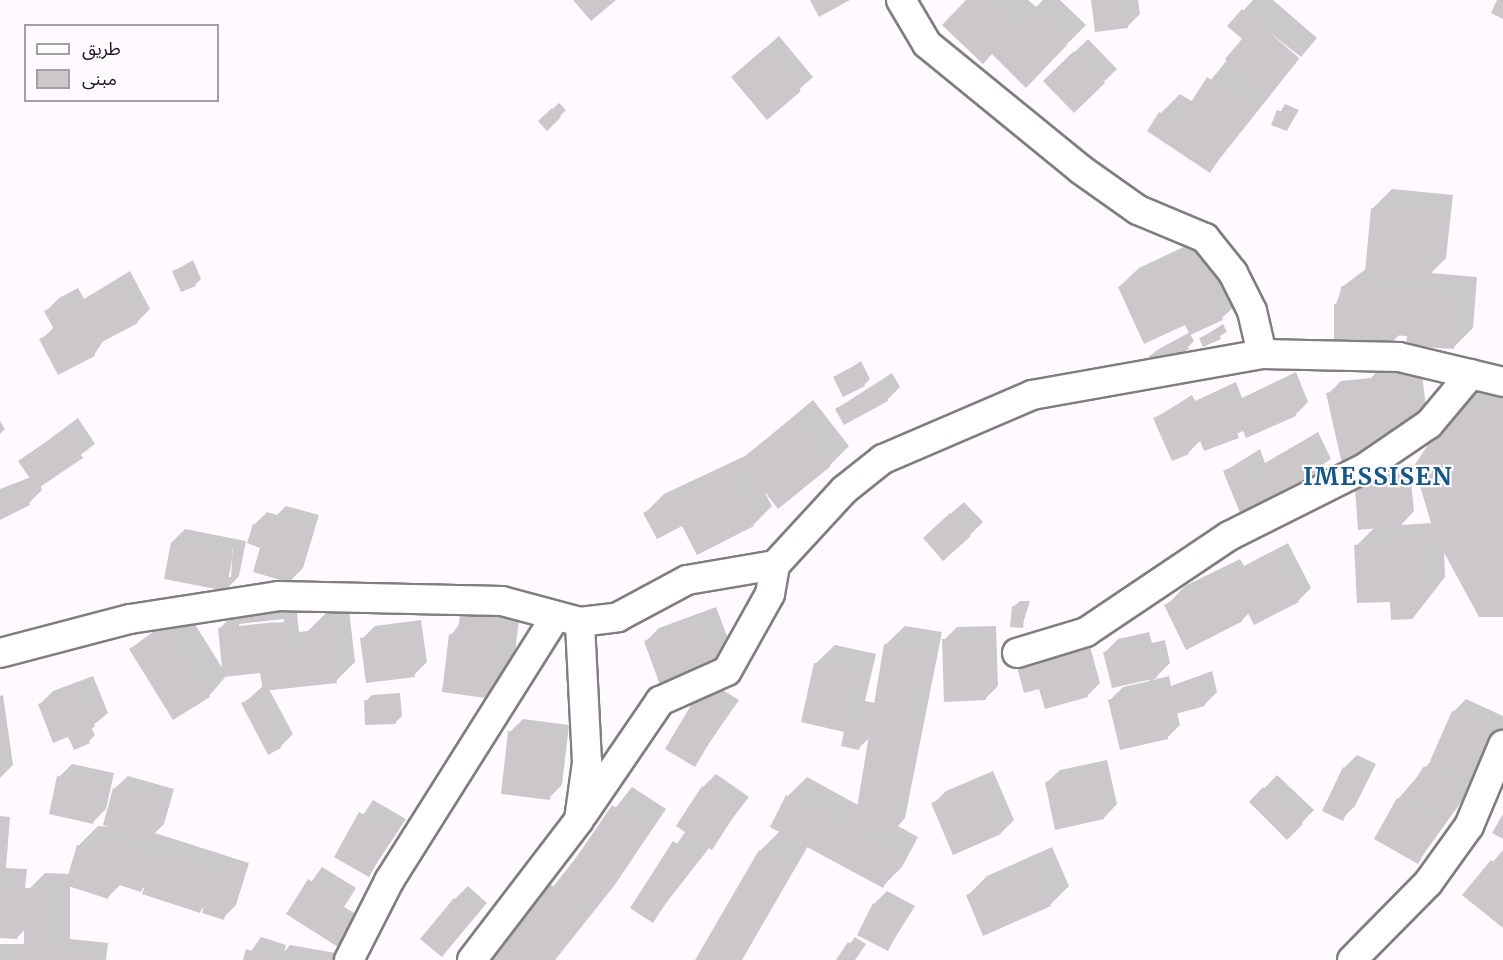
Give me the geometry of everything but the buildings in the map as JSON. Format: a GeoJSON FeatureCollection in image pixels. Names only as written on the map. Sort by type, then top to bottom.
{"type":"FeatureCollection","features":[{"type":"Feature","properties":{"kind":"street"},"geometry":{"type":"LineString","coordinates":[[901,0],[927,44],[1080,169],[1138,210],[1205,238],[1233,273],[1252,311],[1262,354]]}},
{"type":"Feature","properties":{"kind":"street"},"geometry":{"type":"LineString","coordinates":[[472,960],[579,819],[660,701],[727,671],[770,594],[775,565],[844,490],[883,459],[1032,395],[1262,354],[1399,357],[1503,382]]}},
{"type":"Feature","properties":{"kind":"street"},"geometry":{"type":"LineString","coordinates":[[1017,653],[1086,632],[1229,536],[1363,469],[1429,424],[1471,374]]}},
{"type":"Feature","properties":{"kind":"street"},"geometry":{"type":"LineString","coordinates":[[0,653],[130,619],[278,596],[502,601],[568,619],[618,617],[687,580],[775,565]]}},
{"type":"Feature","properties":{"kind":"street"},"geometry":{"type":"LineString","coordinates":[[568,619],[587,762],[579,819]]}},
{"type":"Feature","properties":{"kind":"street"},"geometry":{"type":"LineString","coordinates":[[349,960],[389,881],[568,619]]}},
{"type":"Feature","properties":{"kind":"street"},"geometry":{"type":"LineString","coordinates":[[1352,960],[1428,883],[1469,826],[1503,745]]}},
{"type":"Feature","properties":{"kind":"district","name":"IMESSISEN"},"geometry":{"type":"Point","coordinates":[1378,477]}}]}
